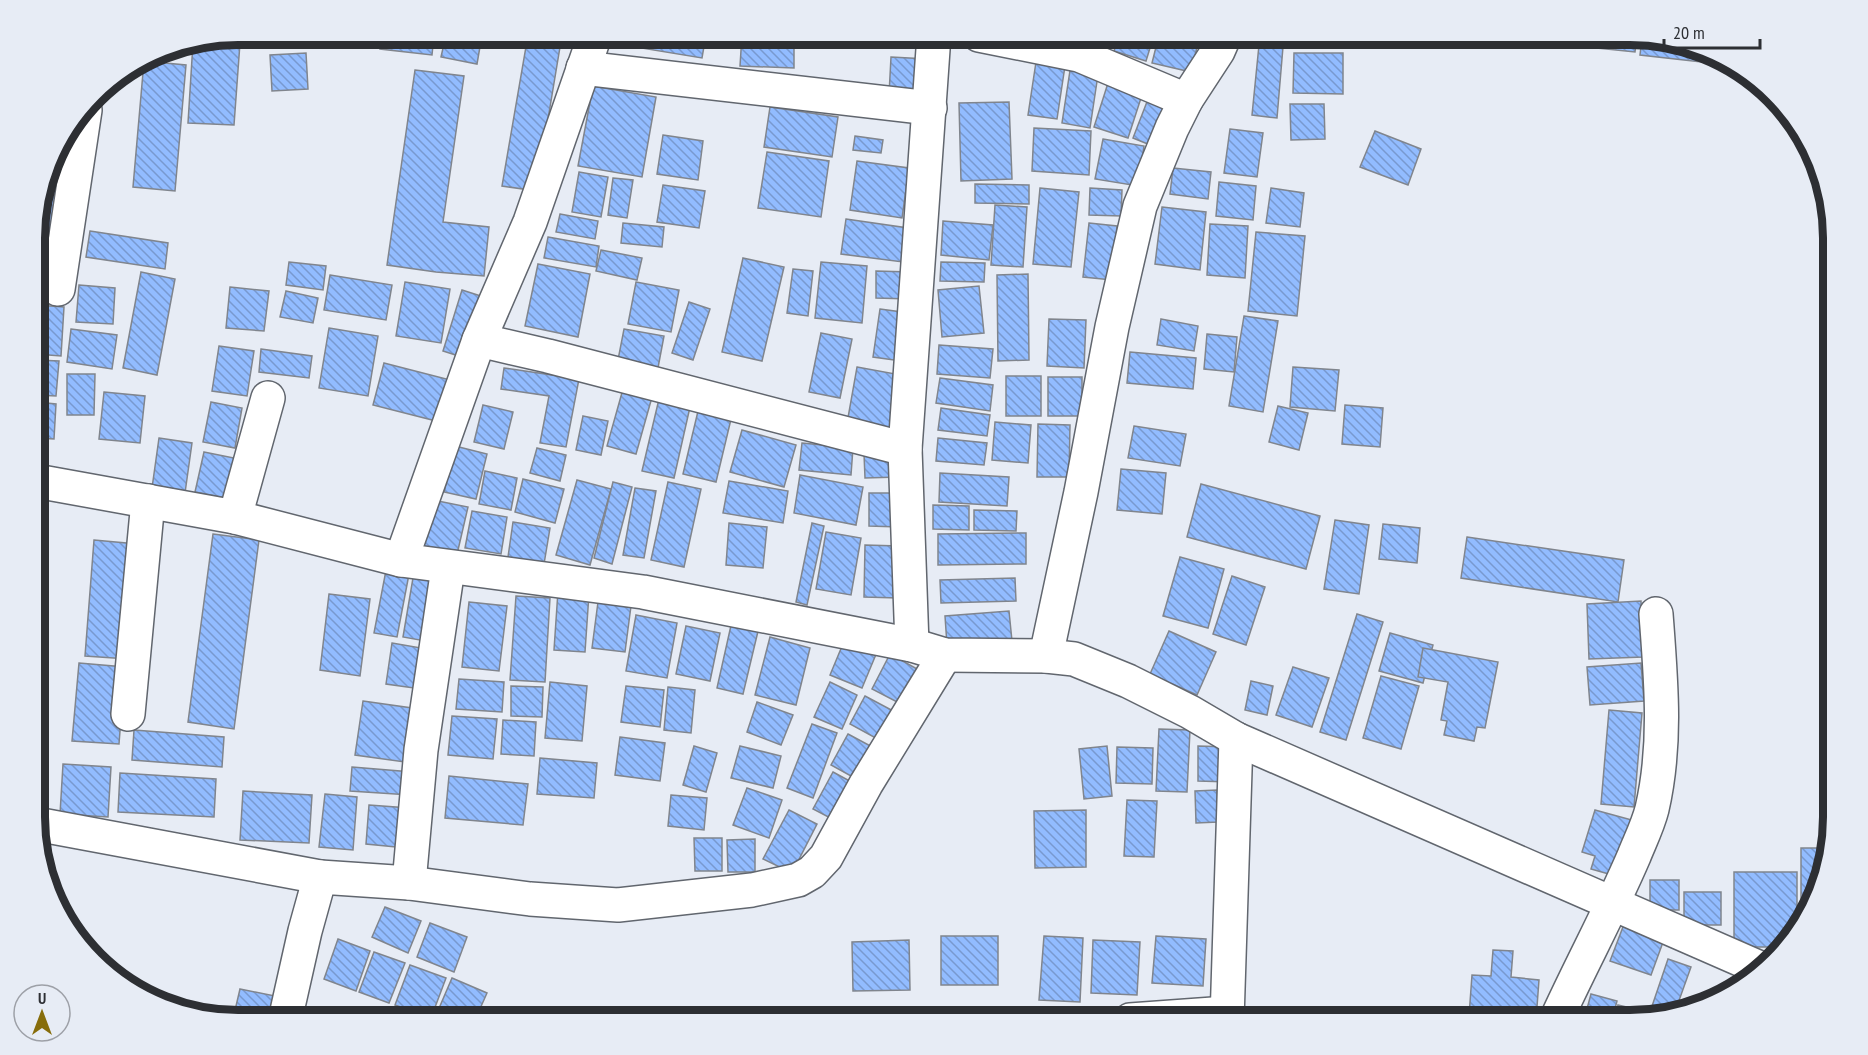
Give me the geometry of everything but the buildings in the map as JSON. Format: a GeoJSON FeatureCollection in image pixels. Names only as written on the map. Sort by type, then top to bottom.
{"type":"FeatureCollection","features":[{"type":"Feature","properties":{"kind":"street"},"geometry":{"type":"LineString","coordinates":[[401,560],[479,340],[530,222],[591,45]]}},
{"type":"Feature","properties":{"kind":"street"},"geometry":{"type":"LineString","coordinates":[[912,645],[905,448],[933,45]]}},
{"type":"Feature","properties":{"kind":"street"},"geometry":{"type":"LineString","coordinates":[[1031,45],[1079,55],[1186,100]]}},
{"type":"Feature","properties":{"kind":"street"},"geometry":{"type":"LineString","coordinates":[[1046,656],[1081,492],[1125,265],[1140,206],[1172,128],[1186,100],[1220,45]]}},
{"type":"Feature","properties":{"kind":"street"},"geometry":{"type":"LineString","coordinates":[[583,68],[930,108]]}},
{"type":"Feature","properties":{"kind":"street"},"geometry":{"type":"LineString","coordinates":[[58,289],[83,125]]}},
{"type":"Feature","properties":{"kind":"street"},"geometry":{"type":"LineString","coordinates":[[479,340],[905,448]]}},
{"type":"Feature","properties":{"kind":"street"},"geometry":{"type":"LineString","coordinates":[[235,517],[268,398]]}},
{"type":"Feature","properties":{"kind":"street"},"geometry":{"type":"LineString","coordinates":[[45,483],[235,517],[401,560],[643,592],[912,645],[945,656],[1046,656],[1074,659],[1118,676],[1190,712],[1236,739],[1753,965]]}},
{"type":"Feature","properties":{"kind":"street"},"geometry":{"type":"LineString","coordinates":[[128,714],[148,501]]}},
{"type":"Feature","properties":{"kind":"street"},"geometry":{"type":"LineString","coordinates":[[409,884],[421,750],[448,568]]}},
{"type":"Feature","properties":{"kind":"street"},"geometry":{"type":"LineString","coordinates":[[1560,1010],[1614,903],[1652,812],[1661,761],[1662,688],[1656,614]]}},
{"type":"Feature","properties":{"kind":"street"},"geometry":{"type":"LineString","coordinates":[[46,826],[320,877],[409,884],[530,899],[618,905],[752,890],[798,880],[812,872],[826,856],[866,784],[945,656]]}},
{"type":"Feature","properties":{"kind":"street"},"geometry":{"type":"LineString","coordinates":[[1227,1010],[1236,739]]}},
{"type":"Feature","properties":{"kind":"street"},"geometry":{"type":"LineString","coordinates":[[287,1010],[304,931],[320,877]]}}]}
